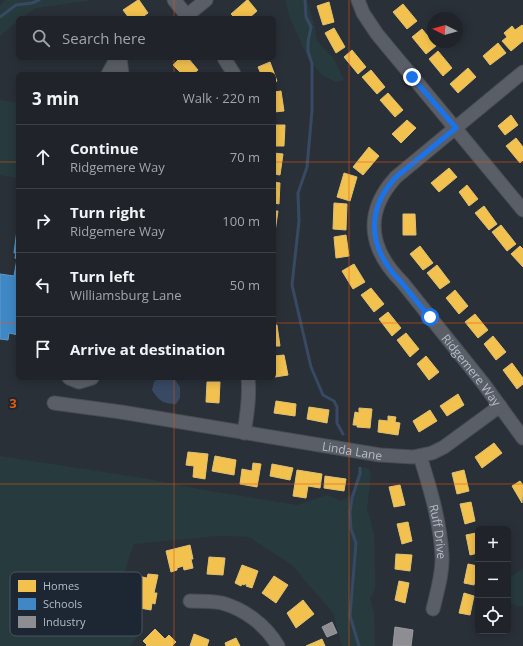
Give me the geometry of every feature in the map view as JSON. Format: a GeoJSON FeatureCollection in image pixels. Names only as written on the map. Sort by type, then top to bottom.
{"type":"FeatureCollection","features":[{"type":"Feature","properties":{"kind":"street"},"geometry":{"type":"LineString","coordinates":[[174,0],[186,16]]}},
{"type":"Feature","properties":{"kind":"street"},"geometry":{"type":"LineString","coordinates":[[188,16],[206,0]]}},
{"type":"Feature","properties":{"kind":"street"},"geometry":{"type":"LineString","coordinates":[[358,0],[363,13],[377,34],[523,210]]}},
{"type":"Feature","properties":{"kind":"street"},"geometry":{"type":"LineString","coordinates":[[109,72],[114,63],[118,60]]}},
{"type":"Feature","properties":{"kind":"street"},"geometry":{"type":"LineString","coordinates":[[120,60],[122,72]]}},
{"type":"Feature","properties":{"kind":"street"},"geometry":{"type":"LineString","coordinates":[[225,60],[233,72]]}},
{"type":"Feature","properties":{"kind":"street","name":"Ridgemere Way"},"geometry":{"type":"LineString","coordinates":[[523,72],[396,177],[383,193],[375,212],[374,220],[375,237],[380,254],[392,272],[402,282],[483,383],[523,438]]}},
{"type":"Feature","properties":{"kind":"street"},"geometry":{"type":"LineString","coordinates":[[74,380],[79,382],[86,380]]}},
{"type":"Feature","properties":{"kind":"street"},"geometry":{"type":"LineString","coordinates":[[244,433],[248,403],[248,380]]}},
{"type":"Feature","properties":{"kind":"street","name":"Linda Lane"},"geometry":{"type":"LineString","coordinates":[[54,403],[400,457],[420,456],[432,453],[444,447],[500,406]]}},
{"type":"Feature","properties":{"kind":"street","name":"Ruff Drive"},"geometry":{"type":"LineString","coordinates":[[420,456],[435,509],[442,554],[441,569],[433,609]]}},
{"type":"Feature","properties":{"kind":"street"},"geometry":{"type":"LineString","coordinates":[[190,601],[221,603],[241,610],[262,626],[278,646]]}},
{"type":"Feature","properties":{"kind":"green space"},"geometry":{"type":"Polygon","coordinates":[[[5,0],[94,0],[36,8],[25,16],[16,16],[16,23],[0,36],[0,6],[5,0]]]}},
{"type":"Feature","properties":{"kind":"green space"},"geometry":{"type":"Polygon","coordinates":[[[285,0],[307,0],[317,41],[334,59],[344,80],[336,82],[322,75],[308,58],[290,18],[285,0]]]}},
{"type":"Feature","properties":{"kind":"green space"},"geometry":{"type":"Polygon","coordinates":[[[0,100],[16,103],[16,178],[0,175],[0,100]]]}},
{"type":"Feature","properties":{"kind":"green space"},"geometry":{"type":"Polygon","coordinates":[[[0,456],[143,478],[297,505],[327,495],[341,501],[351,494],[356,477],[363,467],[369,469],[371,477],[367,508],[374,533],[375,574],[375,589],[370,599],[374,612],[375,646],[342,646],[333,613],[292,565],[249,537],[218,536],[134,544],[125,572],[10,572],[10,636],[137,636],[130,646],[0,646],[0,456]]]}},
{"type":"Feature","properties":{"kind":"green space"},"geometry":{"type":"Polygon","coordinates":[[[523,568],[523,606],[521,607],[511,603],[511,577],[523,568]]]}},
{"type":"Feature","properties":{"kind":"water"},"geometry":{"type":"Polygon","coordinates":[[[156,380],[176,381],[180,387],[180,398],[176,404],[168,403],[159,399],[152,390],[156,380]]]}},
{"type":"Feature","properties":{"kind":"building: Homes"},"geometry":{"type":"Polygon","coordinates":[[[139,0],[148,13],[144,16],[128,16],[123,10],[139,0]]]}},
{"type":"Feature","properties":{"kind":"building: Homes"},"geometry":{"type":"Polygon","coordinates":[[[247,0],[257,11],[251,16],[233,16],[231,14],[247,0]]]}},
{"type":"Feature","properties":{"kind":"building: Homes"},"geometry":{"type":"Polygon","coordinates":[[[329,2],[334,22],[323,25],[317,6],[329,2]]]}},
{"type":"Feature","properties":{"kind":"building: Homes"},"geometry":{"type":"Polygon","coordinates":[[[403,4],[417,21],[407,29],[393,12],[403,4]]]}},
{"type":"Feature","properties":{"kind":"building: Homes"},"geometry":{"type":"Polygon","coordinates":[[[522,25],[523,41],[511,51],[502,41],[507,37],[504,33],[512,26],[515,30],[522,25]]]}},
{"type":"Feature","properties":{"kind":"building: Homes"},"geometry":{"type":"Polygon","coordinates":[[[334,28],[345,47],[336,53],[325,33],[334,28]]]}},
{"type":"Feature","properties":{"kind":"building: Homes"},"geometry":{"type":"Polygon","coordinates":[[[422,29],[427,35],[427,48],[434,48],[426,54],[412,37],[422,29]]]}},
{"type":"Feature","properties":{"kind":"building: Homes"},"geometry":{"type":"Polygon","coordinates":[[[498,43],[506,53],[490,65],[483,56],[498,43]]]}},
{"type":"Feature","properties":{"kind":"building: Homes"},"geometry":{"type":"Polygon","coordinates":[[[352,50],[366,67],[358,74],[344,57],[352,50]]]}},
{"type":"Feature","properties":{"kind":"building: Homes"},"geometry":{"type":"Polygon","coordinates":[[[438,51],[452,68],[443,76],[429,59],[438,51]]]}},
{"type":"Feature","properties":{"kind":"building: Homes"},"geometry":{"type":"Polygon","coordinates":[[[178,60],[190,60],[198,70],[196,72],[180,72],[173,65],[178,60]]]}},
{"type":"Feature","properties":{"kind":"building: Homes"},"geometry":{"type":"Polygon","coordinates":[[[270,62],[274,72],[260,72],[258,67],[270,62]]]}},
{"type":"Feature","properties":{"kind":"building: Homes"},"geometry":{"type":"Polygon","coordinates":[[[468,68],[476,77],[458,93],[450,84],[468,68]]]}},
{"type":"Feature","properties":{"kind":"building: Homes"},"geometry":{"type":"Polygon","coordinates":[[[371,70],[385,87],[377,94],[362,77],[371,70]]]}},
{"type":"Feature","properties":{"kind":"building: Homes"},"geometry":{"type":"Polygon","coordinates":[[[281,91],[284,111],[276,112],[276,92],[281,91]]]}},
{"type":"Feature","properties":{"kind":"building: Homes"},"geometry":{"type":"Polygon","coordinates":[[[388,93],[403,110],[395,117],[380,100],[388,93]]]}},
{"type":"Feature","properties":{"kind":"building: Homes"},"geometry":{"type":"Polygon","coordinates":[[[511,115],[518,125],[505,135],[498,126],[511,115]]]}},
{"type":"Feature","properties":{"kind":"building: Homes"},"geometry":{"type":"Polygon","coordinates":[[[407,120],[416,128],[401,143],[392,134],[407,120]]]}},
{"type":"Feature","properties":{"kind":"building: Homes"},"geometry":{"type":"Polygon","coordinates":[[[276,125],[285,125],[284,146],[276,146],[276,125]]]}},
{"type":"Feature","properties":{"kind":"building: Homes"},"geometry":{"type":"Polygon","coordinates":[[[516,138],[523,147],[523,160],[520,163],[506,146],[516,138]]]}},
{"type":"Feature","properties":{"kind":"building: Homes"},"geometry":{"type":"Polygon","coordinates":[[[369,147],[379,156],[363,175],[353,167],[369,147]]]}},
{"type":"Feature","properties":{"kind":"building: Homes"},"geometry":{"type":"Polygon","coordinates":[[[276,153],[283,154],[280,175],[276,174],[276,153]]]}},
{"type":"Feature","properties":{"kind":"building: Homes"},"geometry":{"type":"Polygon","coordinates":[[[449,168],[457,177],[439,192],[431,183],[449,168]]]}},
{"type":"Feature","properties":{"kind":"building: Homes"},"geometry":{"type":"Polygon","coordinates":[[[344,173],[357,177],[350,201],[337,197],[344,173]]]}},
{"type":"Feature","properties":{"kind":"building: Homes"},"geometry":{"type":"Polygon","coordinates":[[[276,182],[280,183],[279,204],[276,203],[276,182]]]}},
{"type":"Feature","properties":{"kind":"building: Homes"},"geometry":{"type":"Polygon","coordinates":[[[467,185],[478,199],[469,206],[459,192],[467,185]]]}},
{"type":"Feature","properties":{"kind":"building: Homes"},"geometry":{"type":"Polygon","coordinates":[[[334,203],[347,204],[346,230],[333,229],[334,203]]]}},
{"type":"Feature","properties":{"kind":"building: Homes"},"geometry":{"type":"Polygon","coordinates":[[[484,206],[497,224],[489,230],[475,213],[484,206]]]}},
{"type":"Feature","properties":{"kind":"building: Homes"},"geometry":{"type":"Polygon","coordinates":[[[276,211],[278,211],[276,225],[276,211]]]}},
{"type":"Feature","properties":{"kind":"building: Homes"},"geometry":{"type":"Polygon","coordinates":[[[403,214],[415,214],[416,235],[403,235],[403,214]]]}},
{"type":"Feature","properties":{"kind":"building: Homes"},"geometry":{"type":"Polygon","coordinates":[[[501,225],[516,244],[507,251],[492,232],[501,225]]]}},
{"type":"Feature","properties":{"kind":"building: Homes"},"geometry":{"type":"Polygon","coordinates":[[[346,235],[349,256],[336,258],[334,237],[346,235]]]}},
{"type":"Feature","properties":{"kind":"building: Homes"},"geometry":{"type":"Polygon","coordinates":[[[420,246],[433,263],[423,270],[410,254],[420,246]]]}},
{"type":"Feature","properties":{"kind":"building: Homes"},"geometry":{"type":"Polygon","coordinates":[[[520,246],[523,249],[523,267],[511,254],[520,246]]]}},
{"type":"Feature","properties":{"kind":"building: Homes"},"geometry":{"type":"Polygon","coordinates":[[[354,264],[365,282],[353,289],[342,271],[354,264]]]}},
{"type":"Feature","properties":{"kind":"building: Homes"},"geometry":{"type":"Polygon","coordinates":[[[437,265],[450,282],[440,289],[427,273],[437,265]]]}},
{"type":"Feature","properties":{"kind":"building: Homes"},"geometry":{"type":"Polygon","coordinates":[[[371,288],[384,304],[374,312],[361,295],[371,288]]]}},
{"type":"Feature","properties":{"kind":"building: Homes"},"geometry":{"type":"Polygon","coordinates":[[[455,290],[468,306],[459,314],[446,298],[455,290]]]}},
{"type":"Feature","properties":{"kind":"building: Homes"},"geometry":{"type":"Polygon","coordinates":[[[388,312],[401,328],[392,336],[379,319],[388,312]]]}},
{"type":"Feature","properties":{"kind":"building: Homes"},"geometry":{"type":"Polygon","coordinates":[[[475,314],[488,330],[478,338],[465,322],[475,314]]]}},
{"type":"Feature","properties":{"kind":"building: Homes"},"geometry":{"type":"Polygon","coordinates":[[[276,325],[277,325],[280,346],[276,346],[276,325]]]}},
{"type":"Feature","properties":{"kind":"building: Homes"},"geometry":{"type":"Polygon","coordinates":[[[406,333],[419,349],[410,357],[397,340],[406,333]]]}},
{"type":"Feature","properties":{"kind":"building: Homes"},"geometry":{"type":"Polygon","coordinates":[[[493,336],[506,352],[496,360],[484,344],[493,336]]]}},
{"type":"Feature","properties":{"kind":"building: Homes"},"geometry":{"type":"Polygon","coordinates":[[[284,355],[288,375],[276,377],[276,356],[284,355]]]}},
{"type":"Feature","properties":{"kind":"building: Homes"},"geometry":{"type":"Polygon","coordinates":[[[426,356],[439,372],[429,380],[417,364],[426,356]]]}},
{"type":"Feature","properties":{"kind":"building: Homes"},"geometry":{"type":"Polygon","coordinates":[[[512,363],[523,378],[523,384],[517,389],[503,370],[512,363]]]}},
{"type":"Feature","properties":{"kind":"building: Homes"},"geometry":{"type":"Polygon","coordinates":[[[207,382],[220,382],[219,403],[206,402],[207,382]]]}},
{"type":"Feature","properties":{"kind":"building: Homes"},"geometry":{"type":"Polygon","coordinates":[[[458,394],[464,405],[447,416],[440,406],[458,394]]]}},
{"type":"Feature","properties":{"kind":"building: Homes"},"geometry":{"type":"Polygon","coordinates":[[[276,401],[296,404],[295,416],[274,413],[276,401]]]}},
{"type":"Feature","properties":{"kind":"building: Homes"},"geometry":{"type":"Polygon","coordinates":[[[309,407],[329,410],[327,423],[307,419],[309,407]]]}},
{"type":"Feature","properties":{"kind":"building: Homes"},"geometry":{"type":"Polygon","coordinates":[[[359,408],[372,409],[370,428],[357,427],[357,425],[353,425],[355,412],[359,413],[359,408]]]}},
{"type":"Feature","properties":{"kind":"building: Homes"},"geometry":{"type":"Polygon","coordinates":[[[430,410],[437,421],[419,432],[413,421],[430,410]]]}},
{"type":"Feature","properties":{"kind":"building: Homes"},"geometry":{"type":"Polygon","coordinates":[[[388,416],[396,417],[395,422],[400,423],[398,435],[378,432],[379,420],[388,421],[388,416]]]}},
{"type":"Feature","properties":{"kind":"building: Homes"},"geometry":{"type":"Polygon","coordinates":[[[494,443],[502,453],[482,468],[475,457],[494,443]]]}},
{"type":"Feature","properties":{"kind":"building: Homes"},"geometry":{"type":"Polygon","coordinates":[[[188,452],[208,454],[205,479],[193,477],[194,466],[186,465],[188,452]]]}},
{"type":"Feature","properties":{"kind":"building: Homes"},"geometry":{"type":"Polygon","coordinates":[[[215,456],[236,460],[234,475],[212,471],[215,456]]]}},
{"type":"Feature","properties":{"kind":"building: Homes"},"geometry":{"type":"Polygon","coordinates":[[[253,463],[261,464],[257,487],[240,484],[242,469],[252,471],[253,463]]]}},
{"type":"Feature","properties":{"kind":"building: Homes"},"geometry":{"type":"Polygon","coordinates":[[[272,464],[293,468],[290,480],[270,476],[272,464]]]}},
{"type":"Feature","properties":{"kind":"building: Homes"},"geometry":{"type":"Polygon","coordinates":[[[297,470],[322,474],[320,488],[308,486],[306,498],[293,496],[297,470]]]}},
{"type":"Feature","properties":{"kind":"building: Homes"},"geometry":{"type":"Polygon","coordinates":[[[464,470],[469,491],[457,494],[452,473],[464,470]]]}},
{"type":"Feature","properties":{"kind":"building: Homes"},"geometry":{"type":"Polygon","coordinates":[[[325,476],[346,479],[344,491],[324,488],[325,476]]]}},
{"type":"Feature","properties":{"kind":"building: Homes"},"geometry":{"type":"Polygon","coordinates":[[[520,481],[523,485],[522,503],[512,486],[520,481]]]}},
{"type":"Feature","properties":{"kind":"building: Homes"},"geometry":{"type":"Polygon","coordinates":[[[400,485],[405,505],[394,507],[389,487],[400,485]]]}},
{"type":"Feature","properties":{"kind":"building: Homes"},"geometry":{"type":"Polygon","coordinates":[[[471,502],[475,521],[465,524],[460,504],[471,502]]]}},
{"type":"Feature","properties":{"kind":"building: Homes"},"geometry":{"type":"Polygon","coordinates":[[[408,522],[412,541],[402,544],[397,524],[408,522]]]}},
{"type":"Feature","properties":{"kind":"building: Homes"},"geometry":{"type":"Polygon","coordinates":[[[475,533],[475,554],[470,555],[466,535],[475,533]]]}},
{"type":"Feature","properties":{"kind":"building: Homes"},"geometry":{"type":"Polygon","coordinates":[[[190,545],[193,568],[184,570],[183,566],[171,572],[166,551],[190,545]]]}},
{"type":"Feature","properties":{"kind":"building: Homes"},"geometry":{"type":"Polygon","coordinates":[[[396,554],[412,555],[410,571],[395,569],[396,554]]]}},
{"type":"Feature","properties":{"kind":"building: Homes"},"geometry":{"type":"Polygon","coordinates":[[[209,557],[225,558],[223,575],[207,574],[209,557]]]}},
{"type":"Feature","properties":{"kind":"building: Homes"},"geometry":{"type":"Polygon","coordinates":[[[468,564],[475,565],[474,585],[464,583],[468,564]]]}},
{"type":"Feature","properties":{"kind":"building: Homes"},"geometry":{"type":"Polygon","coordinates":[[[242,565],[258,571],[252,588],[246,586],[247,584],[242,584],[241,586],[235,583],[242,565]]]}},
{"type":"Feature","properties":{"kind":"building: Homes"},"geometry":{"type":"Polygon","coordinates":[[[148,574],[158,575],[154,593],[157,593],[155,604],[152,603],[151,610],[142,608],[142,577],[147,578],[148,574]]]}},
{"type":"Feature","properties":{"kind":"building: Homes"},"geometry":{"type":"Polygon","coordinates":[[[274,576],[288,585],[276,603],[262,593],[274,576]]]}},
{"type":"Feature","properties":{"kind":"building: Homes"},"geometry":{"type":"Polygon","coordinates":[[[399,581],[409,583],[405,603],[395,600],[399,581]]]}},
{"type":"Feature","properties":{"kind":"building: Homes"},"geometry":{"type":"Polygon","coordinates":[[[464,593],[474,596],[470,615],[459,613],[464,593]]]}},
{"type":"Feature","properties":{"kind":"building: Homes"},"geometry":{"type":"Polygon","coordinates":[[[303,600],[314,614],[296,628],[287,613],[303,600]]]}},
{"type":"Feature","properties":{"kind":"building: Homes"},"geometry":{"type":"Polygon","coordinates":[[[155,629],[165,639],[169,635],[176,642],[172,646],[146,646],[147,645],[143,641],[155,629]]]}},
{"type":"Feature","properties":{"kind":"building: Homes"},"geometry":{"type":"Polygon","coordinates":[[[194,634],[209,640],[207,646],[190,646],[194,634]]]}},
{"type":"Feature","properties":{"kind":"building: Homes"},"geometry":{"type":"Polygon","coordinates":[[[236,638],[240,646],[226,646],[225,643],[236,638]]]}},
{"type":"Feature","properties":{"kind":"building: Homes"},"geometry":{"type":"Polygon","coordinates":[[[322,639],[325,646],[306,646],[322,639]]]}},
{"type":"Feature","properties":{"kind":"building: Schools"},"geometry":{"type":"Polygon","coordinates":[[[16,238],[16,253],[14,253],[16,238]]]}},
{"type":"Feature","properties":{"kind":"building: Schools"},"geometry":{"type":"Polygon","coordinates":[[[16,265],[16,335],[9,333],[8,340],[0,339],[0,274],[14,276],[16,265]]]}},
{"type":"Feature","properties":{"kind":"building: Industry"},"geometry":{"type":"Polygon","coordinates":[[[332,622],[337,633],[327,637],[322,627],[332,622]]]}},
{"type":"Feature","properties":{"kind":"building: Industry"},"geometry":{"type":"Polygon","coordinates":[[[395,627],[413,630],[411,646],[393,646],[395,627]]]}},
{"type":"Feature","properties":{"kind":"waterway"},"geometry":{"type":"LineString","coordinates":[[0,17],[16,5],[32,3],[39,0]]}},
{"type":"Feature","properties":{"kind":"waterway"},"geometry":{"type":"LineString","coordinates":[[305,0],[306,17],[311,27],[308,51],[312,64],[312,111],[307,167],[298,193],[299,221],[292,285],[311,367],[323,395],[334,401],[337,407],[337,423],[343,434]]}},
{"type":"Feature","properties":{"kind":"waterway"},"geometry":{"type":"LineString","coordinates":[[359,646],[350,616],[356,543],[351,529],[350,512],[352,498],[360,474],[360,468]]}},
{"type":"Feature","properties":{"kind":"route"},"geometry":{"type":"LineString","coordinates":[[412,77],[456,128],[396,177],[389,185],[383,193],[375,212],[374,227],[375,240],[380,254],[392,272],[430,317]]}}]}
